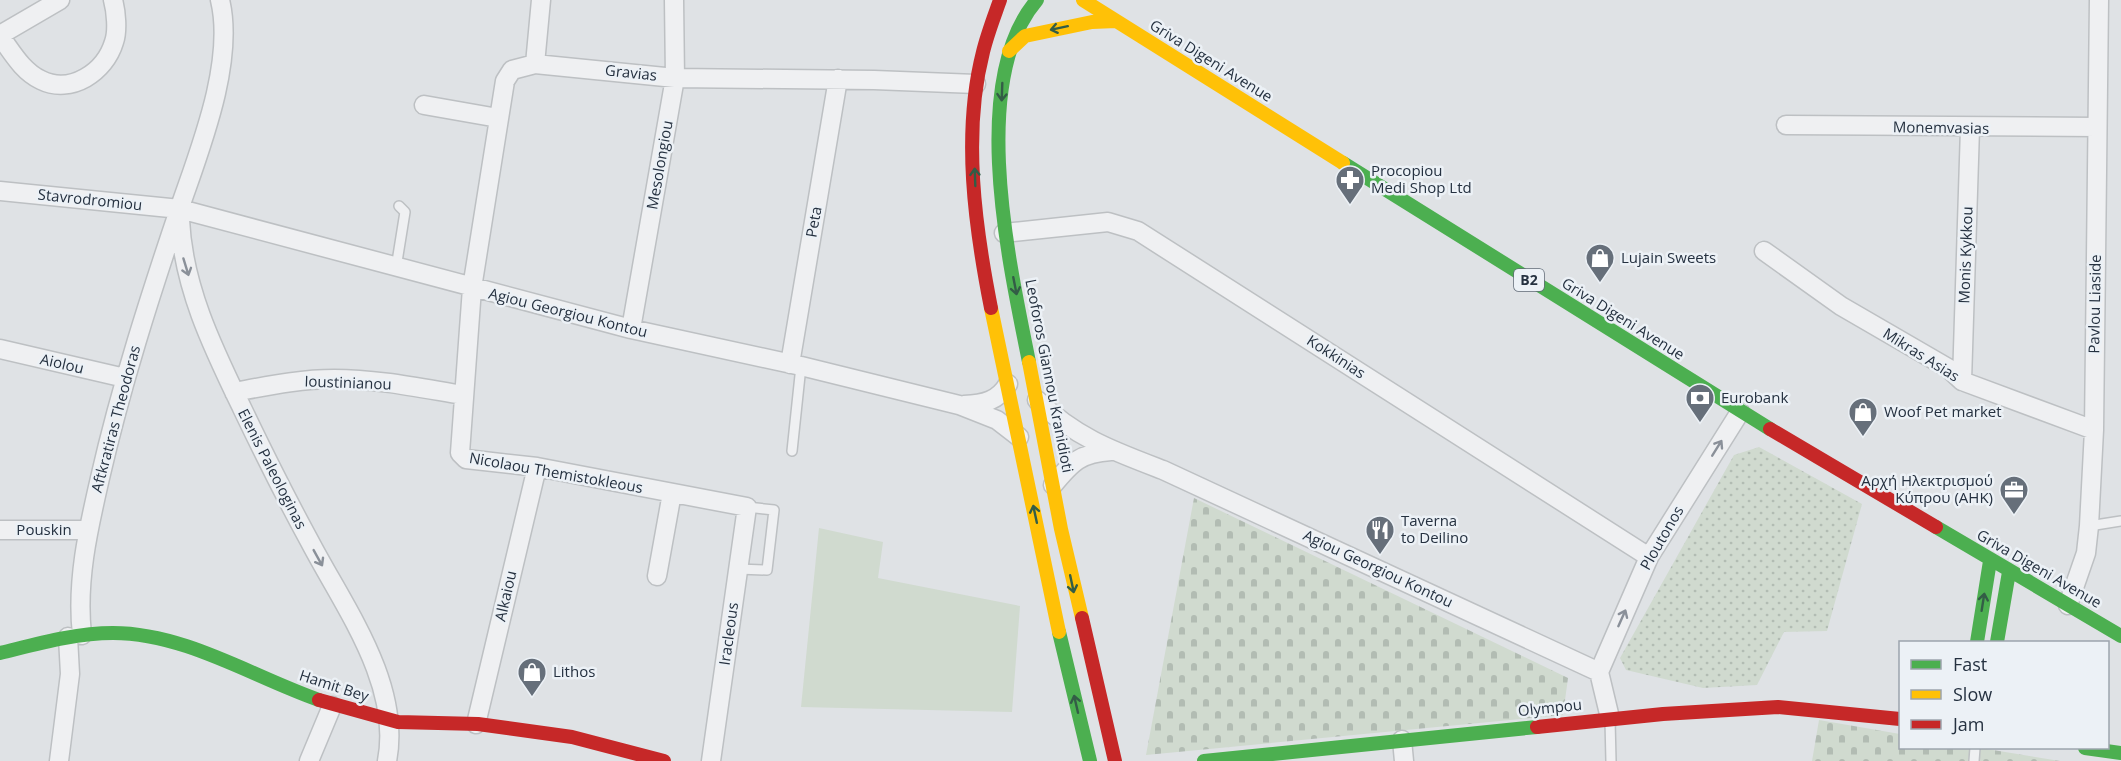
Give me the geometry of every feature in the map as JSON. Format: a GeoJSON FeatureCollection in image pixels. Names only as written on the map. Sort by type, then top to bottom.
{"type":"FeatureCollection","features":[{"type":"Feature","properties":{"kind":"main road"},"geometry":{"type":"LineString","coordinates":[[1000,0],[983,46],[976,84],[974,144],[976,206],[1008,384],[1057,623],[1090,761]]}},
{"type":"Feature","properties":{"kind":"main road","name":"Leoforos Giannou Kranidioti"},"geometry":{"type":"LineString","coordinates":[[1037,0],[1025,15],[1009,51],[1003,81],[1000,143],[1004,233],[1079,617],[1115,761]]}},
{"type":"Feature","properties":{"kind":"main road","name":"Griva Digeni Avenue"},"geometry":{"type":"LineString","coordinates":[[1083,0],[1740,412],[2008,572],[2121,636]]}},
{"type":"Feature","properties":{"kind":"main road"},"geometry":{"type":"LineString","coordinates":[[1009,51],[1025,36],[1092,22],[1116,21],[1113,2]]}},
{"type":"Feature","properties":{"kind":"main road"},"geometry":{"type":"LineString","coordinates":[[1977,641],[1990,561]]}},
{"type":"Feature","properties":{"kind":"main road"},"geometry":{"type":"LineString","coordinates":[[1997,641],[2008,572]]}},
{"type":"Feature","properties":{"kind":"main road","name":"Hamit Bey"},"geometry":{"type":"LineString","coordinates":[[0,653],[75,636],[116,633],[145,637],[184,647],[332,706],[390,720],[476,724],[625,748],[664,761]]}},
{"type":"Feature","properties":{"kind":"main road","name":"Olympou"},"geometry":{"type":"LineString","coordinates":[[1204,761],[1610,718],[1778,707],[1899,719]]}},
{"type":"Feature","properties":{"kind":"main road"},"geometry":{"type":"LineString","coordinates":[[2092,749],[2117,756]]}},
{"type":"Feature","properties":{"kind":"street"},"geometry":{"type":"LineString","coordinates":[[58,0],[0,35],[24,68],[42,81],[64,85],[84,80],[105,62],[115,40],[113,0]]}},
{"type":"Feature","properties":{"kind":"street","name":"Aftkratiras Theodoras"},"geometry":{"type":"LineString","coordinates":[[59,761],[88,530],[125,378],[205,137],[219,77],[224,15],[220,0]]}},
{"type":"Feature","properties":{"kind":"street"},"geometry":{"type":"LineString","coordinates":[[535,64],[541,0]]}},
{"type":"Feature","properties":{"kind":"street","name":"Mesolongiou"},"geometry":{"type":"LineString","coordinates":[[631,329],[675,78],[674,0]]}},
{"type":"Feature","properties":{"kind":"street","name":"Pavlou Liaside"},"geometry":{"type":"LineString","coordinates":[[2068,605],[2086,553],[2094,430],[2099,0]]}},
{"type":"Feature","properties":{"kind":"street","name":"Gravias"},"geometry":{"type":"LineString","coordinates":[[472,288],[498,118],[505,81],[512,70],[535,64],[675,78],[838,79],[976,84]]}},
{"type":"Feature","properties":{"kind":"street","name":"Peta"},"geometry":{"type":"LineString","coordinates":[[796,365],[838,79]]}},
{"type":"Feature","properties":{"kind":"street"},"geometry":{"type":"LineString","coordinates":[[424,105],[498,118]]}},
{"type":"Feature","properties":{"kind":"street","name":"Monemvasias"},"geometry":{"type":"LineString","coordinates":[[1786,125],[1970,128],[2097,127]]}},
{"type":"Feature","properties":{"kind":"street","name":"Monis Kykkou"},"geometry":{"type":"LineString","coordinates":[[1962,381],[1970,128]]}},
{"type":"Feature","properties":{"kind":"street","name":"Stavrodromiou"},"geometry":{"type":"LineString","coordinates":[[0,190],[180,209]]}},
{"type":"Feature","properties":{"kind":"street","name":"Agiou Georgiou Kontou"},"geometry":{"type":"LineString","coordinates":[[180,209],[631,329],[796,365],[959,405],[997,420],[1019,437]]}},
{"type":"Feature","properties":{"kind":"street","name":"Elenis Paleologinas"},"geometry":{"type":"LineString","coordinates":[[180,209],[182,254],[208,339],[281,490],[366,646],[380,682],[390,720],[387,761]]}},
{"type":"Feature","properties":{"kind":"street","name":"Kokkinias"},"geometry":{"type":"LineString","coordinates":[[1004,233],[1108,222],[1138,231],[1649,557]]}},
{"type":"Feature","properties":{"kind":"street","name":"Mikras Asias"},"geometry":{"type":"LineString","coordinates":[[1764,251],[1841,306],[1948,368],[1962,381],[2094,430]]}},
{"type":"Feature","properties":{"kind":"street","name":"Nicolaou Themistokleous"},"geometry":{"type":"LineString","coordinates":[[472,288],[463,395],[461,457],[537,467],[747,507]]}},
{"type":"Feature","properties":{"kind":"street","name":"Aiolou"},"geometry":{"type":"LineString","coordinates":[[0,349],[125,378]]}},
{"type":"Feature","properties":{"kind":"street","name":"Ioustinianou"},"geometry":{"type":"LineString","coordinates":[[234,392],[286,382],[335,379],[396,384],[463,395]]}},
{"type":"Feature","properties":{"kind":"street","name":"Agiou Georgiou Kontou"},"geometry":{"type":"LineString","coordinates":[[959,405],[987,403],[1002,394],[1008,384]]}},
{"type":"Feature","properties":{"kind":"street","name":"Agiou Georgiou Kontou"},"geometry":{"type":"LineString","coordinates":[[1037,400],[1073,432],[1112,451],[1163,470],[1599,672]]}},
{"type":"Feature","properties":{"kind":"street","name":"Ploutonos"},"geometry":{"type":"LineString","coordinates":[[1599,672],[1649,557],[1740,412]]}},
{"type":"Feature","properties":{"kind":"street","name":"Agiou Georgiou Kontou"},"geometry":{"type":"LineString","coordinates":[[1053,485],[1079,458],[1090,452],[1112,451]]}},
{"type":"Feature","properties":{"kind":"street","name":"Alkaiou"},"geometry":{"type":"LineString","coordinates":[[476,724],[537,467]]}},
{"type":"Feature","properties":{"kind":"street"},"geometry":{"type":"LineString","coordinates":[[657,576],[672,493]]}},
{"type":"Feature","properties":{"kind":"street","name":"Iracleous"},"geometry":{"type":"LineString","coordinates":[[711,761],[747,507]]}},
{"type":"Feature","properties":{"kind":"street","name":"Pouskin"},"geometry":{"type":"LineString","coordinates":[[0,530],[88,530]]}},
{"type":"Feature","properties":{"kind":"street"},"geometry":{"type":"LineString","coordinates":[[1599,672],[1610,718]]}},
{"type":"Feature","properties":{"kind":"street"},"geometry":{"type":"LineString","coordinates":[[309,761],[332,706]]}},
{"type":"Feature","properties":{"kind":"street"},"geometry":{"type":"LineString","coordinates":[[1402,740],[1404,761]]}},
{"type":"Feature","properties":{"kind":"lane"},"geometry":{"type":"LineString","coordinates":[[396,268],[405,222],[405,212],[399,206]]}},
{"type":"Feature","properties":{"kind":"lane"},"geometry":{"type":"LineString","coordinates":[[792,451],[796,365]]}},
{"type":"Feature","properties":{"kind":"lane"},"geometry":{"type":"LineString","coordinates":[[738,569],[767,570],[774,510],[747,507]]}},
{"type":"Feature","properties":{"kind":"lane"},"geometry":{"type":"LineString","coordinates":[[2089,526],[2121,521]]}},
{"type":"Feature","properties":{"kind":"lane"},"geometry":{"type":"LineString","coordinates":[[1610,718],[1611,761]]}},
{"type":"Feature","properties":{"kind":"green space"},"geometry":{"type":"Polygon","coordinates":[[[1759,447],[1862,504],[1827,631],[1784,632],[1757,685],[1703,688],[1626,670],[1620,658],[1734,455],[1759,447]]]}},
{"type":"Feature","properties":{"kind":"green space"},"geometry":{"type":"Polygon","coordinates":[[[1194,498],[1568,678],[1563,715],[1146,755],[1194,498]]]}},
{"type":"Feature","properties":{"kind":"green space"},"geometry":{"type":"Polygon","coordinates":[[[819,528],[883,542],[878,578],[1020,606],[1012,712],[801,707],[819,528]]]}},
{"type":"Feature","properties":{"kind":"green space"},"geometry":{"type":"Polygon","coordinates":[[[1819,720],[1899,734],[1899,749],[1987,749],[2060,761],[1812,761],[1819,720]]]}},
{"type":"Feature","properties":{"kind":"traffic: fast"},"geometry":{"type":"LineString","coordinates":[[1029,362],[1005,227],[1000,175],[999,125],[1004,77],[1016,35],[1037,0]]}},
{"type":"Feature","properties":{"kind":"traffic: fast"},"geometry":{"type":"LineString","coordinates":[[1343,163],[1770,429]]}},
{"type":"Feature","properties":{"kind":"traffic: fast"},"geometry":{"type":"LineString","coordinates":[[1936,527],[2121,636]]}},
{"type":"Feature","properties":{"kind":"traffic: fast"},"geometry":{"type":"LineString","coordinates":[[1977,641],[1990,561]]}},
{"type":"Feature","properties":{"kind":"traffic: fast"},"geometry":{"type":"LineString","coordinates":[[1997,641],[2009,572]]}},
{"type":"Feature","properties":{"kind":"traffic: fast"},"geometry":{"type":"LineString","coordinates":[[1059,632],[1090,761]]}},
{"type":"Feature","properties":{"kind":"traffic: fast"},"geometry":{"type":"LineString","coordinates":[[0,653],[85,635],[113,633],[140,635],[192,648],[319,700]]}},
{"type":"Feature","properties":{"kind":"traffic: fast"},"geometry":{"type":"LineString","coordinates":[[1204,761],[1537,727]]}},
{"type":"Feature","properties":{"kind":"traffic: fast"},"geometry":{"type":"LineString","coordinates":[[2092,749],[2121,753]]}},
{"type":"Feature","properties":{"kind":"traffic: slow"},"geometry":{"type":"LineString","coordinates":[[1083,0],[1343,163]]}},
{"type":"Feature","properties":{"kind":"traffic: slow"},"geometry":{"type":"LineString","coordinates":[[1009,51],[1025,36],[1092,22],[1116,21]]}},
{"type":"Feature","properties":{"kind":"traffic: slow"},"geometry":{"type":"LineString","coordinates":[[991,308],[1059,632]]}},
{"type":"Feature","properties":{"kind":"traffic: slow"},"geometry":{"type":"LineString","coordinates":[[1029,362],[1061,529],[1082,618]]}},
{"type":"Feature","properties":{"kind":"traffic: jam"},"geometry":{"type":"LineString","coordinates":[[991,308],[976,213],[972,148],[977,83],[985,46],[1000,0]]}},
{"type":"Feature","properties":{"kind":"traffic: jam"},"geometry":{"type":"LineString","coordinates":[[1770,429],[1936,527]]}},
{"type":"Feature","properties":{"kind":"traffic: jam"},"geometry":{"type":"LineString","coordinates":[[1082,618],[1115,761]]}},
{"type":"Feature","properties":{"kind":"traffic: jam"},"geometry":{"type":"LineString","coordinates":[[319,700],[398,722],[478,724],[572,737],[664,761]]}},
{"type":"Feature","properties":{"kind":"traffic: jam"},"geometry":{"type":"LineString","coordinates":[[1537,727],[1663,714],[1778,707],[1899,719]]}},
{"type":"Feature","properties":{"kind":"place","name":"Procopiou Medi Shop Ltd"},"geometry":{"type":"Point","coordinates":[1350,206]}},
{"type":"Feature","properties":{"kind":"place","name":"Lujain Sweets"},"geometry":{"type":"Point","coordinates":[1600,284]}},
{"type":"Feature","properties":{"kind":"place","name":"Eurobank"},"geometry":{"type":"Point","coordinates":[1700,424]}},
{"type":"Feature","properties":{"kind":"place","name":"Woof Pet market"},"geometry":{"type":"Point","coordinates":[1863,438]}},
{"type":"Feature","properties":{"kind":"place","name":"Αρχή Ηλεκτρισμού Κύπρου (ΑΗΚ)"},"geometry":{"type":"Point","coordinates":[2014,516]}},
{"type":"Feature","properties":{"kind":"place","name":"Taverna to Deilino"},"geometry":{"type":"Point","coordinates":[1380,556]}},
{"type":"Feature","properties":{"kind":"place","name":"Lithos"},"geometry":{"type":"Point","coordinates":[532,698]}}]}
